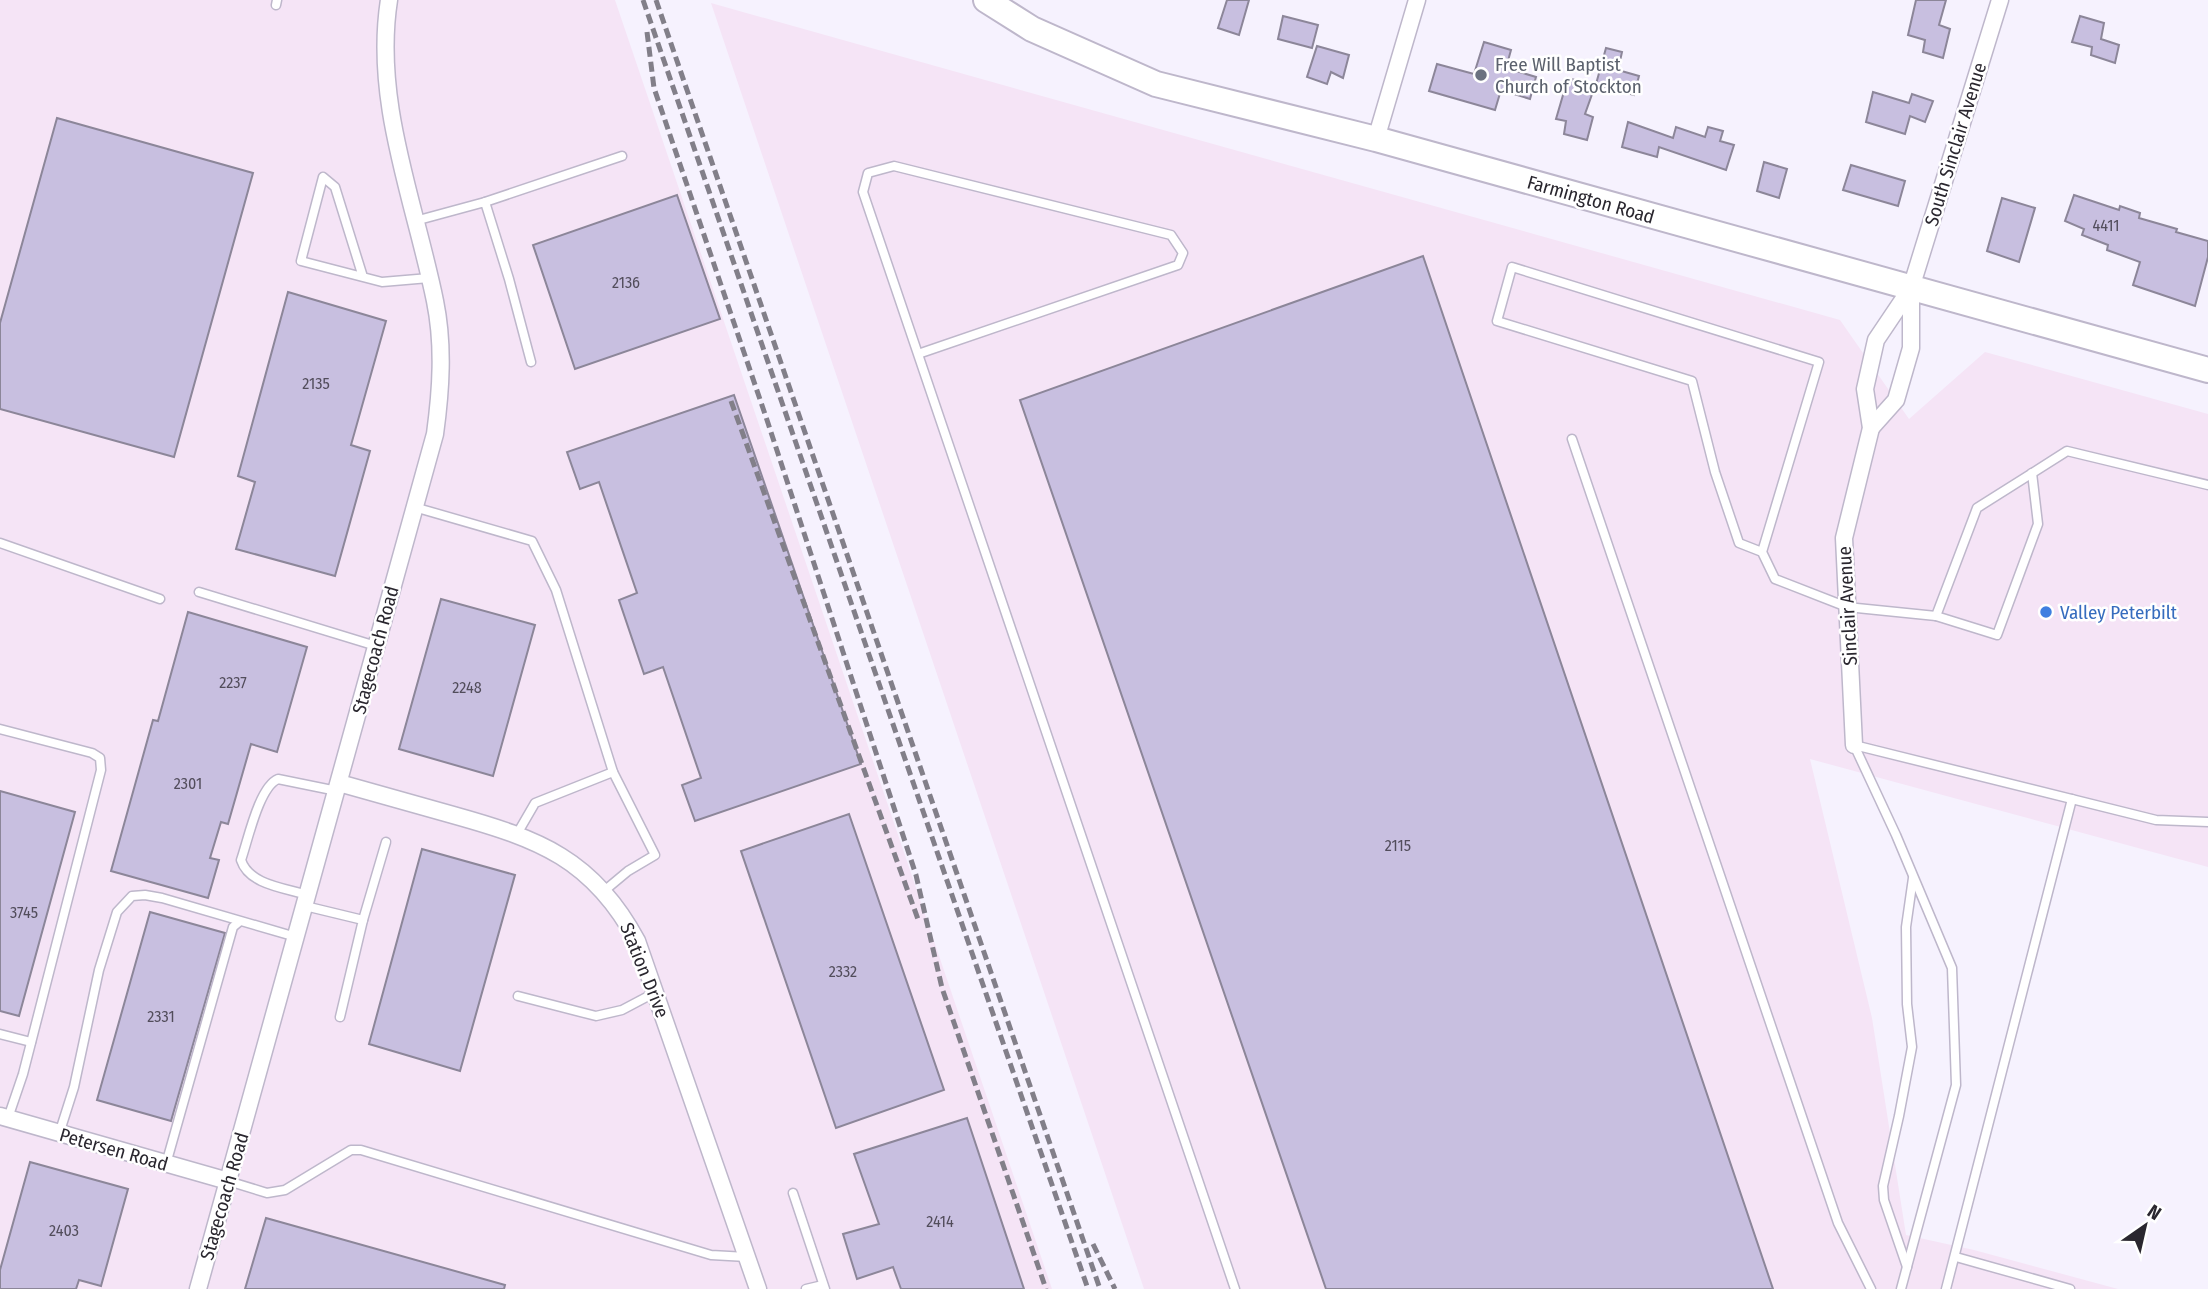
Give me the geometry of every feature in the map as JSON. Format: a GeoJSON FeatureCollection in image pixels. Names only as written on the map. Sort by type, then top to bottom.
{"type":"FeatureCollection","features":[{"type":"Feature","properties":{"kind":"main road","name":"Farmington Road"},"geometry":{"type":"LineString","coordinates":[[986,0],[1032,29],[1156,84],[1376,139],[2208,370]]}},
{"type":"Feature","properties":{"kind":"street","name":"Stagecoach Road"},"geometry":{"type":"LineString","coordinates":[[198,1289],[435,434],[440,398],[440,341],[390,100],[386,35],[389,0]]}},
{"type":"Feature","properties":{"kind":"street"},"geometry":{"type":"LineString","coordinates":[[1376,139],[1417,0]]}},
{"type":"Feature","properties":{"kind":"street","name":"South Sinclair Avenue"},"geometry":{"type":"LineString","coordinates":[[1910,288],[2000,0]]}},
{"type":"Feature","properties":{"kind":"street","name":"Sinclair Avenue"},"geometry":{"type":"LineString","coordinates":[[1854,745],[1844,538],[1871,428],[1866,389],[1876,340],[1910,288]]}},
{"type":"Feature","properties":{"kind":"street","name":"Sinclair Avenue"},"geometry":{"type":"LineString","coordinates":[[1871,428],[1896,400],[1911,348],[1910,288]]}},
{"type":"Feature","properties":{"kind":"street","name":"Station Drive"},"geometry":{"type":"LineString","coordinates":[[338,787],[517,834],[567,859],[604,891],[632,931],[656,992],[758,1289]]}},
{"type":"Feature","properties":{"kind":"street","name":"Petersen Road"},"geometry":{"type":"LineString","coordinates":[[4,1117],[228,1181]]}},
{"type":"Feature","properties":{"kind":"lane"},"geometry":{"type":"LineString","coordinates":[[415,221],[485,202],[622,156]]}},
{"type":"Feature","properties":{"kind":"lane"},"geometry":{"type":"LineString","coordinates":[[918,354],[1178,265],[1183,253],[1171,235],[894,166],[868,173],[863,192],[1235,1289]]}},
{"type":"Feature","properties":{"kind":"lane"},"geometry":{"type":"LineString","coordinates":[[363,278],[335,187],[323,177],[301,261],[363,278],[382,282],[429,278]]}},
{"type":"Feature","properties":{"kind":"lane"},"geometry":{"type":"LineString","coordinates":[[485,202],[531,362]]}},
{"type":"Feature","properties":{"kind":"lane"},"geometry":{"type":"LineString","coordinates":[[1762,551],[1740,543],[1715,472],[1692,381],[1497,321],[1512,267],[1819,362],[1762,551],[1775,579],[1847,607],[1936,616],[1997,635],[2038,524],[2032,473]]}},
{"type":"Feature","properties":{"kind":"lane"},"geometry":{"type":"LineString","coordinates":[[1572,439],[1838,1223],[1871,1289]]}},
{"type":"Feature","properties":{"kind":"lane"},"geometry":{"type":"LineString","coordinates":[[1936,616],[1977,508],[2067,451],[2208,485]]}},
{"type":"Feature","properties":{"kind":"lane"},"geometry":{"type":"LineString","coordinates":[[414,507],[532,541],[556,590],[613,772],[655,855],[604,891]]}},
{"type":"Feature","properties":{"kind":"lane"},"geometry":{"type":"LineString","coordinates":[[0,543],[160,599]]}},
{"type":"Feature","properties":{"kind":"lane"},"geometry":{"type":"LineString","coordinates":[[199,592],[376,646]]}},
{"type":"Feature","properties":{"kind":"lane"},"geometry":{"type":"LineString","coordinates":[[0,729],[92,753],[100,758],[102,770],[31,1042],[4,1117]]}},
{"type":"Feature","properties":{"kind":"lane"},"geometry":{"type":"LineString","coordinates":[[1854,745],[2156,820],[2208,822]]}},
{"type":"Feature","properties":{"kind":"lane"},"geometry":{"type":"LineString","coordinates":[[1854,745],[1952,968],[1956,1086],[1900,1289]]}},
{"type":"Feature","properties":{"kind":"lane"},"geometry":{"type":"LineString","coordinates":[[517,834],[535,803],[613,772]]}},
{"type":"Feature","properties":{"kind":"lane"},"geometry":{"type":"LineString","coordinates":[[338,787],[278,779],[271,782],[263,793],[241,860],[244,870],[254,878],[363,920]]}},
{"type":"Feature","properties":{"kind":"lane"},"geometry":{"type":"LineString","coordinates":[[1946,1289],[2072,799]]}},
{"type":"Feature","properties":{"kind":"lane"},"geometry":{"type":"LineString","coordinates":[[340,1017],[363,920],[386,842]]}},
{"type":"Feature","properties":{"kind":"lane"},"geometry":{"type":"LineString","coordinates":[[1907,1267],[1884,1199],[1883,1186],[1912,1046],[1907,1004],[1906,927],[1913,875]]}},
{"type":"Feature","properties":{"kind":"lane"},"geometry":{"type":"LineString","coordinates":[[59,1134],[74,1087],[99,970],[117,912],[132,896],[162,898],[296,937]]}},
{"type":"Feature","properties":{"kind":"lane"},"geometry":{"type":"LineString","coordinates":[[166,1164],[233,927],[239,922]]}},
{"type":"Feature","properties":{"kind":"lane"},"geometry":{"type":"LineString","coordinates":[[518,996],[596,1016],[622,1010],[656,992]]}},
{"type":"Feature","properties":{"kind":"lane"},"geometry":{"type":"LineString","coordinates":[[0,1034],[31,1042]]}},
{"type":"Feature","properties":{"kind":"lane"},"geometry":{"type":"LineString","coordinates":[[228,1181],[276,1193],[351,1150],[361,1150],[711,1255],[747,1257]]}},
{"type":"Feature","properties":{"kind":"lane"},"geometry":{"type":"LineString","coordinates":[[793,1193],[824,1287],[806,1289]]}},
{"type":"Feature","properties":{"kind":"lane"},"geometry":{"type":"LineString","coordinates":[[1956,1257],[2070,1289]]}},
{"type":"Feature","properties":{"kind":"shaded area"},"geometry":{"type":"Polygon","coordinates":[[[0,0],[615,0],[1052,1289],[0,1289],[0,0]]]}},
{"type":"Feature","properties":{"kind":"shaded area"},"geometry":{"type":"Polygon","coordinates":[[[711,3],[1840,320],[1909,419],[1985,352],[2208,414],[2208,867],[1810,759],[1872,1018],[1906,1235],[1974,1250],[2118,1289],[1144,1289],[711,3]]]}},
{"type":"Feature","properties":{"kind":"building"},"geometry":{"type":"Polygon","coordinates":[[[1227,0],[1249,0],[1239,35],[1218,28],[1227,0]]]}},
{"type":"Feature","properties":{"kind":"building"},"geometry":{"type":"Polygon","coordinates":[[[1916,0],[1946,0],[1939,25],[1950,29],[1943,58],[1923,52],[1925,40],[1908,35],[1916,0]]]}},
{"type":"Feature","properties":{"kind":"building"},"geometry":{"type":"Polygon","coordinates":[[[1283,16],[1318,25],[1312,48],[1278,39],[1283,16]]]}},
{"type":"Feature","properties":{"kind":"building"},"geometry":{"type":"Polygon","coordinates":[[[2080,16],[2104,23],[2101,39],[2119,45],[2115,63],[2091,55],[2092,47],[2072,42],[2080,16]]]}},
{"type":"Feature","properties":{"kind":"building","name":"Free Will Baptist Church of Stockton"},"geometry":{"type":"Polygon","coordinates":[[[1484,42],[1511,50],[1506,68],[1536,77],[1530,99],[1501,90],[1495,110],[1429,91],[1437,64],[1474,74],[1484,42]]]}},
{"type":"Feature","properties":{"kind":"building"},"geometry":{"type":"Polygon","coordinates":[[[1317,46],[1349,55],[1343,78],[1331,72],[1327,84],[1307,77],[1317,46]]]}},
{"type":"Feature","properties":{"kind":"building"},"geometry":{"type":"Polygon","coordinates":[[[1606,48],[1622,52],[1618,70],[1639,76],[1634,95],[1596,84],[1606,48]]]}},
{"type":"Feature","properties":{"kind":"building"},"geometry":{"type":"Polygon","coordinates":[[[1568,78],[1595,86],[1585,114],[1593,117],[1587,140],[1564,134],[1566,121],[1556,119],[1568,78]]]}},
{"type":"Feature","properties":{"kind":"building"},"geometry":{"type":"Polygon","coordinates":[[[1873,92],[1909,103],[1912,94],[1933,101],[1925,122],[1910,116],[1905,134],[1866,122],[1873,92]]]}},
{"type":"Feature","properties":{"kind":"building"},"geometry":{"type":"Polygon","coordinates":[[[57,118],[253,173],[174,457],[0,409],[0,323],[57,118]]]}},
{"type":"Feature","properties":{"kind":"building"},"geometry":{"type":"Polygon","coordinates":[[[1628,122],[1673,138],[1676,127],[1705,137],[1708,127],[1723,131],[1720,141],[1734,145],[1726,170],[1659,147],[1657,157],[1622,147],[1628,122]]]}},
{"type":"Feature","properties":{"kind":"building"},"geometry":{"type":"Polygon","coordinates":[[[1764,162],[1787,169],[1779,198],[1757,191],[1764,162]]]}},
{"type":"Feature","properties":{"kind":"building"},"geometry":{"type":"Polygon","coordinates":[[[1851,165],[1905,181],[1898,206],[1843,190],[1851,165]]]}},
{"type":"Feature","properties":{"kind":"building"},"geometry":{"type":"Polygon","coordinates":[[[677,195],[720,319],[575,369],[533,245],[677,195]]]}},
{"type":"Feature","properties":{"kind":"building"},"geometry":{"type":"Polygon","coordinates":[[[2074,195],[2119,210],[2120,206],[2140,213],[2139,218],[2208,241],[2208,257],[2195,306],[2133,285],[2140,262],[2107,250],[2108,245],[2082,235],[2084,229],[2065,221],[2074,195]]]}},
{"type":"Feature","properties":{"kind":"building"},"geometry":{"type":"Polygon","coordinates":[[[2002,198],[2035,208],[2019,262],[1987,251],[2002,198]]]}},
{"type":"Feature","properties":{"kind":"building"},"geometry":{"type":"Polygon","coordinates":[[[1423,256],[1773,1289],[1326,1289],[1020,400],[1423,256]]]}},
{"type":"Feature","properties":{"kind":"building"},"geometry":{"type":"Polygon","coordinates":[[[288,292],[386,321],[351,445],[370,451],[335,576],[236,549],[255,482],[238,476],[288,292]]]}},
{"type":"Feature","properties":{"kind":"building"},"geometry":{"type":"Polygon","coordinates":[[[734,395],[861,764],[695,821],[682,785],[701,778],[663,667],[644,674],[619,600],[637,593],[599,482],[580,489],[567,452],[734,395]]]}},
{"type":"Feature","properties":{"kind":"building"},"geometry":{"type":"Polygon","coordinates":[[[441,599],[535,625],[493,776],[399,749],[441,599]]]}},
{"type":"Feature","properties":{"kind":"building"},"geometry":{"type":"Polygon","coordinates":[[[188,612],[307,647],[277,752],[251,744],[228,824],[221,822],[210,858],[219,860],[208,898],[111,871],[153,720],[158,721],[188,612]]]}},
{"type":"Feature","properties":{"kind":"building"},"geometry":{"type":"Polygon","coordinates":[[[0,791],[75,812],[19,1016],[0,1011],[0,791]]]}},
{"type":"Feature","properties":{"kind":"building"},"geometry":{"type":"Polygon","coordinates":[[[849,814],[944,1090],[836,1128],[741,851],[849,814]]]}},
{"type":"Feature","properties":{"kind":"building"},"geometry":{"type":"Polygon","coordinates":[[[422,849],[515,875],[460,1071],[369,1044],[422,849]]]}},
{"type":"Feature","properties":{"kind":"building"},"geometry":{"type":"Polygon","coordinates":[[[150,912],[225,933],[171,1121],[97,1100],[150,912]]]}},
{"type":"Feature","properties":{"kind":"building"},"geometry":{"type":"Polygon","coordinates":[[[967,1118],[1024,1289],[901,1289],[893,1267],[857,1279],[843,1234],[879,1224],[854,1154],[967,1118]]]}},
{"type":"Feature","properties":{"kind":"building"},"geometry":{"type":"Polygon","coordinates":[[[30,1162],[128,1189],[101,1286],[79,1280],[76,1289],[0,1289],[0,1270],[30,1162]]]}},
{"type":"Feature","properties":{"kind":"building"},"geometry":{"type":"Polygon","coordinates":[[[266,1218],[505,1285],[504,1289],[245,1289],[266,1218]]]}},
{"type":"Feature","properties":{"kind":"railway"},"geometry":{"type":"LineString","coordinates":[[643,0],[1088,1289]]}},
{"type":"Feature","properties":{"kind":"railway"},"geometry":{"type":"LineString","coordinates":[[656,0],[1100,1289]]}},
{"type":"Feature","properties":{"kind":"railway"},"geometry":{"type":"LineString","coordinates":[[647,32],[654,88],[767,420],[916,875],[942,988],[1046,1289]]}},
{"type":"Feature","properties":{"kind":"railway"},"geometry":{"type":"LineString","coordinates":[[731,401],[919,922]]}},
{"type":"Feature","properties":{"kind":"railway"},"geometry":{"type":"LineString","coordinates":[[1093,1244],[1115,1289]]}},
{"type":"Feature","properties":{"kind":"place","name":"Free Will Baptist Church of Stockton"},"geometry":{"type":"Point","coordinates":[1481,75]}},
{"type":"Feature","properties":{"kind":"place","name":"Valley Peterbilt"},"geometry":{"type":"Point","coordinates":[2046,612]}}]}
